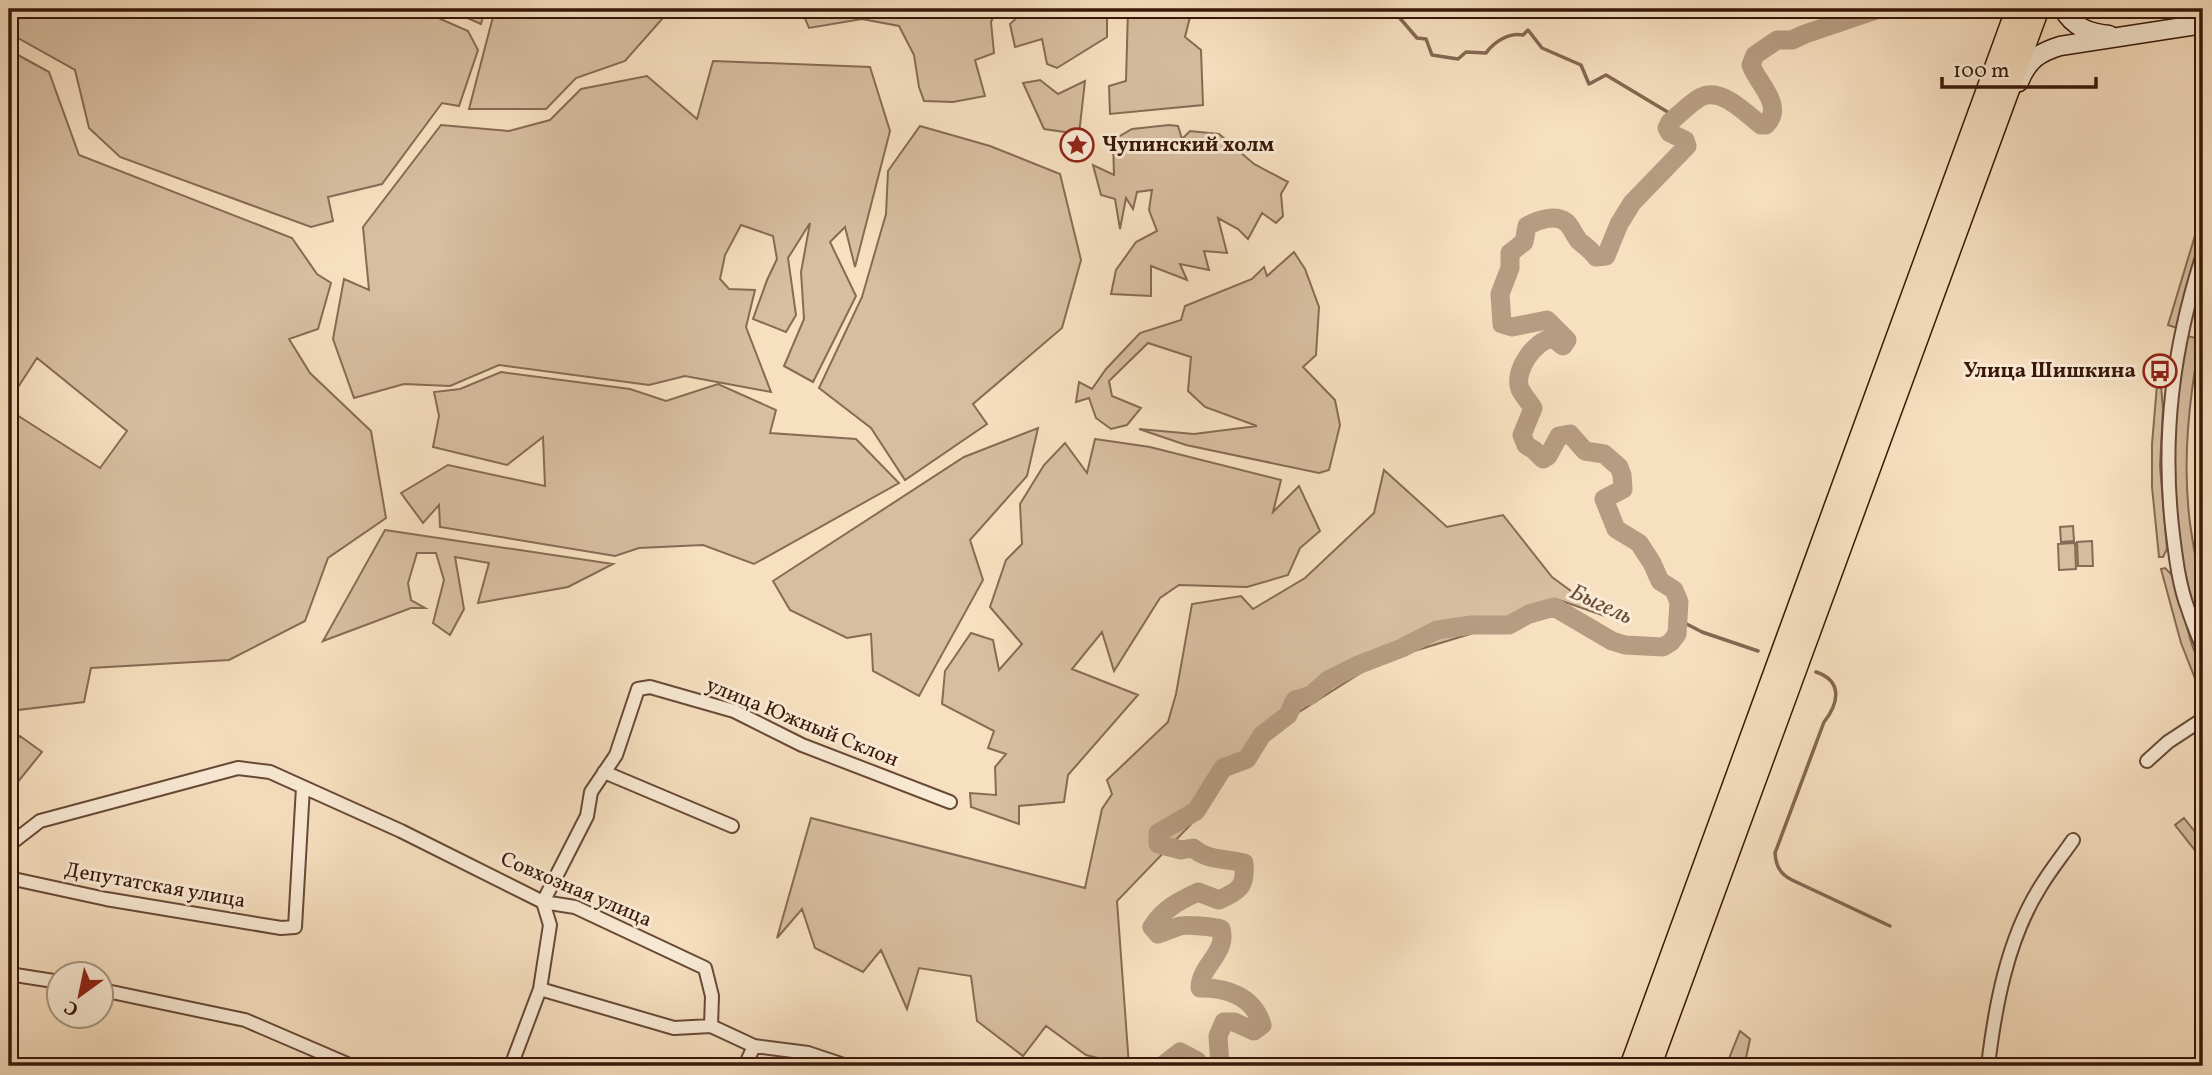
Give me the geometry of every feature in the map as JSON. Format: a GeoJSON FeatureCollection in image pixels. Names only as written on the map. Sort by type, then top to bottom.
{"type":"FeatureCollection","features":[{"type":"Feature","properties":{"kind":"highway"},"geometry":{"type":"LineString","coordinates":[[1632,1066],[2018,9]]}},
{"type":"Feature","properties":{"kind":"highway"},"geometry":{"type":"LineString","coordinates":[[1649,1066],[2037,9]]}},
{"type":"Feature","properties":{"kind":"street"},"geometry":{"type":"LineString","coordinates":[[2063,9],[2068,18],[2079,27],[2093,33],[2123,37]]}},
{"type":"Feature","properties":{"kind":"street"},"geometry":{"type":"LineString","coordinates":[[1987,145],[2007,110],[2025,67],[2033,57],[2043,51],[2060,46],[2203,24]]}},
{"type":"Feature","properties":{"kind":"street"},"geometry":{"type":"LineString","coordinates":[[2203,254],[2187,309],[2173,374],[2168,438],[2168,499],[2176,558],[2187,607],[2203,649]]}},
{"type":"Feature","properties":{"kind":"street","name":"улица Южный Склон"},"geometry":{"type":"LineString","coordinates":[[604,772],[616,755],[638,689],[650,687],[734,711],[802,745],[950,802]]}},
{"type":"Feature","properties":{"kind":"street"},"geometry":{"type":"LineString","coordinates":[[2147,761],[2168,742],[2203,719]]}},
{"type":"Feature","properties":{"kind":"street","name":"Совхозная улица"},"geometry":{"type":"LineString","coordinates":[[9,845],[40,821],[238,768],[270,772],[401,831],[543,902],[575,907],[705,968],[712,996],[711,1026]]}},
{"type":"Feature","properties":{"kind":"street"},"geometry":{"type":"LineString","coordinates":[[511,1066],[540,989],[550,925],[543,902],[587,816],[591,792],[604,772],[732,826]]}},
{"type":"Feature","properties":{"kind":"street","name":"Депутатская улица"},"geometry":{"type":"LineString","coordinates":[[9,878],[133,903],[281,928],[295,927],[303,787]]}},
{"type":"Feature","properties":{"kind":"street"},"geometry":{"type":"LineString","coordinates":[[1988,1066],[1993,1025],[2004,978],[2023,922],[2038,890],[2073,840]]}},
{"type":"Feature","properties":{"kind":"street"},"geometry":{"type":"LineString","coordinates":[[9,974],[46,980]]}},
{"type":"Feature","properties":{"kind":"street"},"geometry":{"type":"LineString","coordinates":[[540,989],[674,1028],[711,1026],[754,1046],[808,1053],[847,1066]]}},
{"type":"Feature","properties":{"kind":"street"},"geometry":{"type":"LineString","coordinates":[[116,993],[245,1020],[352,1066]]}},
{"type":"Feature","properties":{"kind":"street"},"geometry":{"type":"LineString","coordinates":[[745,1066],[754,1046]]}},
{"type":"Feature","properties":{"kind":"shaded area"},"geometry":{"type":"Polygon","coordinates":[[[9,9],[418,9],[468,31],[478,50],[459,106],[442,103],[382,184],[328,197],[333,221],[311,227],[120,157],[89,128],[75,70],[9,33],[9,9]]]}},
{"type":"Feature","properties":{"kind":"shaded area"},"geometry":{"type":"Polygon","coordinates":[[[447,9],[485,9],[481,24],[447,9]]]}},
{"type":"Feature","properties":{"kind":"shaded area"},"geometry":{"type":"Polygon","coordinates":[[[495,9],[657,9],[663,18],[625,61],[576,78],[546,109],[469,109],[495,9]]]}},
{"type":"Feature","properties":{"kind":"shaded area"},"geometry":{"type":"Polygon","coordinates":[[[801,9],[997,9],[991,22],[994,53],[975,60],[985,96],[953,102],[924,101],[914,55],[899,26],[862,19],[809,28],[801,9]]]}},
{"type":"Feature","properties":{"kind":"shaded area"},"geometry":{"type":"Polygon","coordinates":[[[1026,9],[1107,9],[1107,37],[1057,68],[1047,64],[1042,39],[1015,47],[1010,24],[1026,9]]]}},
{"type":"Feature","properties":{"kind":"shaded area"},"geometry":{"type":"Polygon","coordinates":[[[1128,9],[1192,9],[1185,37],[1201,50],[1203,105],[1110,114],[1109,86],[1126,81],[1128,9]]]}},
{"type":"Feature","properties":{"kind":"shaded area"},"geometry":{"type":"Polygon","coordinates":[[[9,50],[49,72],[79,155],[292,238],[317,274],[331,283],[318,329],[289,339],[310,373],[371,431],[386,518],[328,558],[305,621],[229,660],[91,668],[84,702],[9,711],[9,410],[100,468],[127,431],[37,358],[9,401],[9,50]]]}},
{"type":"Feature","properties":{"kind":"shaded area"},"geometry":{"type":"Polygon","coordinates":[[[713,61],[870,67],[890,131],[855,267],[845,227],[830,242],[856,296],[813,382],[784,366],[804,319],[801,272],[810,223],[788,258],[796,315],[786,332],[753,319],[777,259],[773,236],[741,225],[725,255],[720,279],[729,289],[755,290],[746,327],[771,392],[685,376],[649,385],[499,365],[450,386],[404,384],[354,398],[333,339],[344,279],[369,290],[363,227],[441,125],[509,131],[550,120],[581,89],[647,76],[697,119],[713,61]]]}},
{"type":"Feature","properties":{"kind":"shaded area"},"geometry":{"type":"Polygon","coordinates":[[[1040,80],[1058,94],[1085,81],[1079,134],[1044,129],[1023,83],[1040,80]]]}},
{"type":"Feature","properties":{"kind":"shaded area"},"geometry":{"type":"Polygon","coordinates":[[[920,126],[990,146],[1060,174],[1081,260],[1062,328],[973,404],[987,424],[905,480],[871,428],[819,388],[862,297],[886,214],[888,171],[920,126]]]}},
{"type":"Feature","properties":{"kind":"shaded area"},"geometry":{"type":"Polygon","coordinates":[[[1178,126],[1182,139],[1190,131],[1219,134],[1254,164],[1288,182],[1281,194],[1283,216],[1276,223],[1262,213],[1248,239],[1238,229],[1218,218],[1227,253],[1204,251],[1209,270],[1180,264],[1187,280],[1151,266],[1151,296],[1111,294],[1116,270],[1136,242],[1157,231],[1149,210],[1152,190],[1137,192],[1133,209],[1126,198],[1120,229],[1115,199],[1101,195],[1093,165],[1114,175],[1113,140],[1132,129],[1178,126]]]}},
{"type":"Feature","properties":{"kind":"shaded area"},"geometry":{"type":"Polygon","coordinates":[[[2203,209],[2203,237],[2177,328],[2168,325],[2203,209]]]}},
{"type":"Feature","properties":{"kind":"shaded area"},"geometry":{"type":"Polygon","coordinates":[[[1294,252],[1305,269],[1319,307],[1316,355],[1303,367],[1335,400],[1340,425],[1329,470],[1319,473],[1186,445],[1139,429],[1194,434],[1257,426],[1205,407],[1188,391],[1191,357],[1148,343],[1109,381],[1112,396],[1141,408],[1127,425],[1111,429],[1096,418],[1089,398],[1076,402],[1079,382],[1092,389],[1106,369],[1140,333],[1181,320],[1185,306],[1252,279],[1264,267],[1267,276],[1294,252]]]}},
{"type":"Feature","properties":{"kind":"shaded area"},"geometry":{"type":"Polygon","coordinates":[[[2187,336],[2200,339],[2190,408],[2187,477],[2190,523],[2203,619],[2196,615],[2185,574],[2174,487],[2174,430],[2187,336]]]}},
{"type":"Feature","properties":{"kind":"shaded area"},"geometry":{"type":"Polygon","coordinates":[[[501,372],[630,389],[666,401],[718,384],[776,410],[770,433],[856,439],[899,483],[754,564],[703,545],[639,548],[615,556],[440,527],[439,505],[423,523],[401,493],[448,465],[545,486],[543,437],[507,465],[433,447],[439,416],[434,392],[460,389],[501,372]]]}},
{"type":"Feature","properties":{"kind":"shaded area"},"geometry":{"type":"Polygon","coordinates":[[[2157,385],[2161,385],[2163,409],[2160,466],[2167,549],[2163,557],[2159,557],[2152,487],[2152,444],[2157,385]]]}},
{"type":"Feature","properties":{"kind":"shaded area"},"geometry":{"type":"Polygon","coordinates":[[[1038,428],[1027,476],[970,540],[983,580],[919,696],[873,671],[871,634],[847,638],[790,610],[773,581],[964,457],[1038,428]]]}},
{"type":"Feature","properties":{"kind":"shaded area"},"geometry":{"type":"Polygon","coordinates":[[[1095,439],[1150,447],[1281,480],[1273,512],[1299,486],[1320,531],[1300,548],[1288,575],[1247,587],[1179,585],[1160,598],[1114,671],[1102,632],[1072,669],[1138,695],[1068,775],[1064,802],[1019,806],[1019,824],[971,807],[970,793],[996,795],[995,767],[1006,754],[988,748],[994,731],[942,704],[945,671],[971,633],[993,640],[999,670],[1022,644],[990,607],[1006,560],[1022,544],[1020,504],[1044,465],[1065,443],[1087,473],[1095,439]]]}},
{"type":"Feature","properties":{"kind":"shaded area"},"geometry":{"type":"Polygon","coordinates":[[[1384,470],[1447,527],[1503,515],[1552,577],[1605,616],[1559,600],[1516,620],[1378,662],[1277,726],[1220,779],[1198,817],[1117,901],[1129,1066],[1086,1055],[1046,1026],[1023,1056],[977,1021],[971,976],[919,968],[907,1009],[881,950],[863,972],[815,948],[802,909],[777,938],[811,818],[1085,888],[1102,809],[1112,794],[1107,780],[1168,722],[1176,694],[1192,604],[1241,596],[1253,609],[1305,578],[1374,513],[1384,470]]]}},
{"type":"Feature","properties":{"kind":"shaded area"},"geometry":{"type":"Polygon","coordinates":[[[2073,526],[2074,541],[2061,542],[2060,527],[2073,526]]]}},
{"type":"Feature","properties":{"kind":"shaded area"},"geometry":{"type":"Polygon","coordinates":[[[385,530],[613,564],[568,587],[478,603],[489,563],[455,557],[464,609],[450,635],[433,623],[444,580],[436,553],[417,553],[408,583],[411,600],[425,608],[411,608],[323,641],[385,530]]]}},
{"type":"Feature","properties":{"kind":"shaded area"},"geometry":{"type":"Polygon","coordinates":[[[2092,541],[2093,566],[2078,566],[2077,542],[2092,541]]]}},
{"type":"Feature","properties":{"kind":"shaded area"},"geometry":{"type":"Polygon","coordinates":[[[2075,543],[2076,569],[2059,570],[2058,544],[2075,543]]]}},
{"type":"Feature","properties":{"kind":"shaded area"},"geometry":{"type":"Polygon","coordinates":[[[2165,568],[2172,575],[2203,673],[2203,690],[2200,691],[2181,643],[2161,569],[2165,568]]]}},
{"type":"Feature","properties":{"kind":"shaded area"},"geometry":{"type":"Polygon","coordinates":[[[20,736],[42,752],[17,783],[9,762],[9,745],[20,736]]]}},
{"type":"Feature","properties":{"kind":"shaded area"},"geometry":{"type":"Polygon","coordinates":[[[2184,818],[2203,842],[2194,849],[2175,825],[2184,818]]]}},
{"type":"Feature","properties":{"kind":"shaded area"},"geometry":{"type":"Polygon","coordinates":[[[1740,1031],[1750,1039],[1745,1063],[1749,1066],[1726,1066],[1740,1031]]]}},
{"type":"Feature","properties":{"kind":"waterway"},"geometry":{"type":"LineString","coordinates":[[1392,9],[1417,38],[1426,39],[1432,55],[1458,59],[1466,52],[1486,53],[1502,39],[1523,35],[1528,30],[1542,48],[1581,65],[1589,84],[1606,75],[1676,117]]}},
{"type":"Feature","properties":{"kind":"waterway","name":"Быгель"},"geometry":{"type":"LineString","coordinates":[[1220,1066],[1218,1036],[1224,1022],[1234,1022],[1254,1031],[1262,1025],[1253,1007],[1238,996],[1220,989],[1200,988],[1204,972],[1221,945],[1221,929],[1183,925],[1158,934],[1152,927],[1166,910],[1191,895],[1198,892],[1219,900],[1237,890],[1243,883],[1244,863],[1211,857],[1193,848],[1181,850],[1158,844],[1158,833],[1196,811],[1223,768],[1247,759],[1262,735],[1288,715],[1295,700],[1311,695],[1328,680],[1358,665],[1402,648],[1437,630],[1472,625],[1509,625],[1529,614],[1554,607],[1612,641],[1625,645],[1663,647],[1677,634],[1679,602],[1674,590],[1660,581],[1639,543],[1616,529],[1604,499],[1623,489],[1619,467],[1604,454],[1585,451],[1570,434],[1559,436],[1548,456],[1543,459],[1526,445],[1522,435],[1533,408],[1520,389],[1523,365],[1533,350],[1546,340],[1553,338],[1563,346],[1567,340],[1547,320],[1512,327],[1502,324],[1500,294],[1510,268],[1510,253],[1524,242],[1527,226],[1551,218],[1566,222],[1579,241],[1596,257],[1606,256],[1619,224],[1632,203],[1687,146],[1685,140],[1670,133],[1667,128],[1670,122],[1697,99],[1709,95],[1725,99],[1761,125],[1766,125],[1773,110],[1768,94],[1751,65],[1755,55],[1777,40],[1792,40],[1879,9]]}},
{"type":"Feature","properties":{"kind":"waterway"},"geometry":{"type":"LineString","coordinates":[[1679,620],[1702,632],[1758,651]]}},
{"type":"Feature","properties":{"kind":"waterway"},"geometry":{"type":"LineString","coordinates":[[1816,672],[1831,681],[1836,693],[1835,700],[1824,722],[1775,853],[1776,862],[1788,878],[1890,926]]}},
{"type":"Feature","properties":{"kind":"waterway","name":"Быгель"},"geometry":{"type":"LineString","coordinates":[[1162,1066],[1180,1052],[1197,1061],[1196,1066]]}},
{"type":"Feature","properties":{"kind":"place","name":"Чупинский холм"},"geometry":{"type":"Point","coordinates":[1077,145]}},
{"type":"Feature","properties":{"kind":"place","name":"Улица Шишкина"},"geometry":{"type":"Point","coordinates":[2160,371]}}]}
